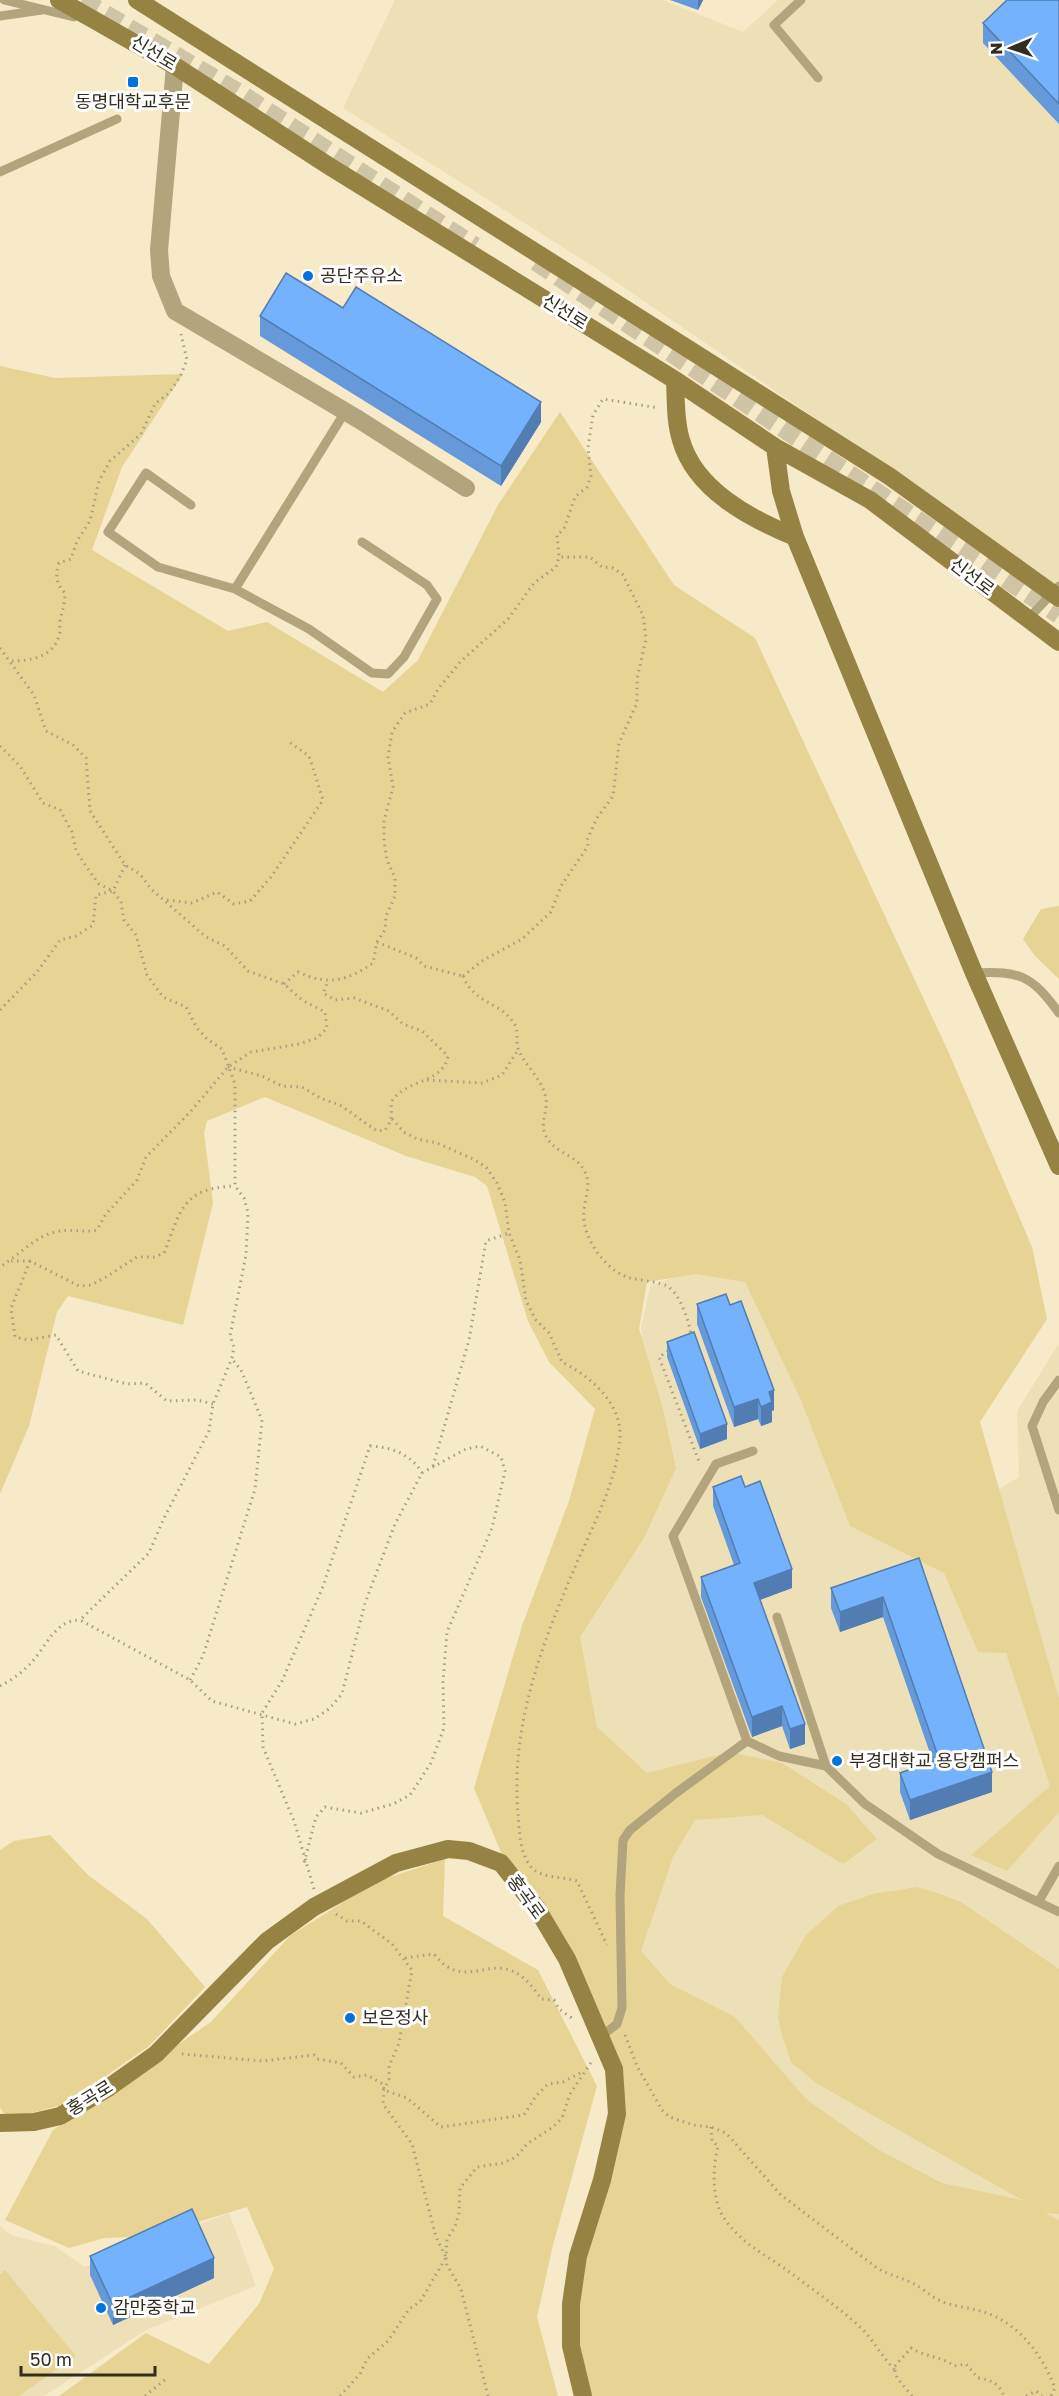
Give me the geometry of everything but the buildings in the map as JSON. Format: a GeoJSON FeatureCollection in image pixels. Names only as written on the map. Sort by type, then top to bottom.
{"type":"FeatureCollection","features":[{"type":"Feature","properties":{"kind":"main road","name":"신선로"},"geometry":{"type":"LineString","coordinates":[[137,0],[860,457],[1057,592]]}},
{"type":"Feature","properties":{"kind":"main road","name":"신선로"},"geometry":{"type":"LineString","coordinates":[[54,4],[115,30],[175,66],[329,166],[675,380],[776,447],[870,500],[1059,642]]}},
{"type":"Feature","properties":{"kind":"main road"},"geometry":{"type":"LineString","coordinates":[[675,380],[676,411],[681,440],[688,459],[711,486],[735,506],[766,525],[795,537]]}},
{"type":"Feature","properties":{"kind":"main road"},"geometry":{"type":"LineString","coordinates":[[776,447],[782,491],[795,537],[974,973],[1059,1166]]}},
{"type":"Feature","properties":{"kind":"main road","name":"홍곡로"},"geometry":{"type":"LineString","coordinates":[[0,2122],[34,2122],[60,2116],[108,2088],[156,2054],[267,1941],[324,1902],[396,1863],[448,1849],[469,1851],[501,1863],[536,1907],[567,1959],[614,2069],[616,2114],[603,2180],[578,2256],[571,2304],[571,2346],[583,2396]]}},
{"type":"Feature","properties":{"kind":"street"},"geometry":{"type":"LineString","coordinates":[[175,66],[159,250],[161,276],[175,311],[345,412],[466,488]]}},
{"type":"Feature","properties":{"kind":"lane"},"geometry":{"type":"LineString","coordinates":[[4,0],[54,4]]}},
{"type":"Feature","properties":{"kind":"lane"},"geometry":{"type":"LineString","coordinates":[[801,0],[774,25],[818,78]]}},
{"type":"Feature","properties":{"kind":"lane"},"geometry":{"type":"LineString","coordinates":[[0,16],[54,4]]}},
{"type":"Feature","properties":{"kind":"lane"},"geometry":{"type":"LineString","coordinates":[[0,172],[117,119]]}},
{"type":"Feature","properties":{"kind":"lane"},"geometry":{"type":"LineString","coordinates":[[235,589],[345,412]]}},
{"type":"Feature","properties":{"kind":"lane"},"geometry":{"type":"LineString","coordinates":[[191,504],[146,473],[108,532],[158,567],[235,589],[309,629],[372,673],[388,674],[404,657],[437,599],[427,585],[363,542]]}},
{"type":"Feature","properties":{"kind":"lane"},"geometry":{"type":"LineString","coordinates":[[1028,619],[1057,592]]}},
{"type":"Feature","properties":{"kind":"lane"},"geometry":{"type":"LineString","coordinates":[[974,973],[1010,971],[1040,987],[1059,1013]]}},
{"type":"Feature","properties":{"kind":"lane"},"geometry":{"type":"LineString","coordinates":[[1059,1380],[1043,1402],[1032,1426],[1059,1510]]}},
{"type":"Feature","properties":{"kind":"lane"},"geometry":{"type":"LineString","coordinates":[[753,1451],[716,1464],[673,1536],[747,1742],[779,1756],[826,1766]]}},
{"type":"Feature","properties":{"kind":"lane"},"geometry":{"type":"LineString","coordinates":[[777,1617],[826,1766],[865,1804],[938,1854],[1059,1912]]}},
{"type":"Feature","properties":{"kind":"lane"},"geometry":{"type":"LineString","coordinates":[[600,2037],[618,2024],[622,2008],[620,1896],[623,1840],[630,1830],[676,1793],[747,1742]]}},
{"type":"Feature","properties":{"kind":"lane"},"geometry":{"type":"LineString","coordinates":[[1039,1901],[1059,1866]]}},
{"type":"Feature","properties":{"kind":"path"},"geometry":{"type":"LineString","coordinates":[[12,661],[40,658],[50,650],[60,636],[59,622],[64,609],[65,593],[59,588],[56,573],[59,563],[70,560],[77,541],[90,521],[99,481],[110,461],[141,434],[155,404],[169,393],[180,377],[187,360],[175,311]]}},
{"type":"Feature","properties":{"kind":"path"},"geometry":{"type":"LineString","coordinates":[[284,984],[298,972],[328,981],[355,975],[373,963],[377,942],[385,930],[386,916],[395,896],[395,878],[387,860],[384,841],[384,821],[393,787],[388,757],[392,732],[405,713],[430,704],[438,689],[461,661],[508,619],[534,583],[556,567],[559,557],[558,535],[564,529],[575,497],[587,487],[591,477],[588,447],[593,415],[603,399],[676,411]]}},
{"type":"Feature","properties":{"kind":"path"},"geometry":{"type":"LineString","coordinates":[[463,976],[482,960],[522,939],[551,912],[561,886],[588,846],[587,840],[597,818],[613,796],[619,743],[637,703],[637,679],[646,630],[643,615],[623,574],[613,568],[602,567],[590,557],[559,557]]}},
{"type":"Feature","properties":{"kind":"path"},"geometry":{"type":"LineString","coordinates":[[0,648],[12,661],[34,695],[46,731],[73,745],[86,758],[90,811],[125,865],[140,874],[151,889],[206,936],[225,946],[248,971],[284,984],[302,1000],[326,1012],[327,1028],[317,1038],[299,1044],[251,1053],[228,1067],[192,1110],[146,1157],[137,1180],[106,1214],[97,1230],[84,1232],[73,1230],[43,1235],[0,1267]]}},
{"type":"Feature","properties":{"kind":"path"},"geometry":{"type":"LineString","coordinates":[[165,900],[192,903],[218,892],[234,904],[249,901],[282,863],[323,800],[309,756],[288,741]]}},
{"type":"Feature","properties":{"kind":"path"},"geometry":{"type":"LineString","coordinates":[[0,746],[20,766],[43,804],[60,810],[72,832],[76,851],[99,884],[113,891],[121,902],[124,920],[136,935],[147,975],[163,997],[186,1007],[197,1028],[222,1049],[236,1084],[236,1186],[244,1198],[248,1213],[244,1274],[230,1336],[234,1347],[232,1358],[213,1404],[205,1440],[164,1518],[149,1553],[80,1620]]}},
{"type":"Feature","properties":{"kind":"path"},"geometry":{"type":"LineString","coordinates":[[113,891],[125,865]]}},
{"type":"Feature","properties":{"kind":"path"},"geometry":{"type":"LineString","coordinates":[[0,1010],[37,972],[60,940],[76,936],[93,925],[96,894],[113,891]]}},
{"type":"Feature","properties":{"kind":"path"},"geometry":{"type":"LineString","coordinates":[[377,942],[416,958],[424,966],[463,976]]}},
{"type":"Feature","properties":{"kind":"path"},"geometry":{"type":"LineString","coordinates":[[463,976],[468,990],[497,1007],[516,1026],[518,1050],[539,1079],[547,1100],[543,1126],[546,1136],[552,1147],[574,1158],[584,1170],[588,1180],[584,1209],[588,1239],[608,1264],[632,1281],[667,1285],[676,1295],[692,1335],[684,1341]]}},
{"type":"Feature","properties":{"kind":"path"},"geometry":{"type":"LineString","coordinates":[[328,981],[323,993],[335,1000],[354,998],[389,1011],[403,1024],[422,1031],[448,1056],[446,1067],[396,1096],[390,1104],[392,1119],[404,1132],[417,1139],[456,1150],[486,1167],[505,1202],[509,1233],[520,1260],[526,1301],[536,1320],[549,1333],[562,1362],[576,1369],[608,1396],[616,1417],[620,1437],[606,1495],[570,1579],[525,1705],[517,1776],[519,1829],[524,1851],[533,1869],[545,1875],[577,1881],[622,1970]]}},
{"type":"Feature","properties":{"kind":"path"},"geometry":{"type":"LineString","coordinates":[[426,1080],[482,1083],[502,1075],[518,1050]]}},
{"type":"Feature","properties":{"kind":"path"},"geometry":{"type":"LineString","coordinates":[[228,1067],[262,1076],[282,1086],[302,1087],[320,1098],[340,1105],[376,1131],[385,1130],[392,1119]]}},
{"type":"Feature","properties":{"kind":"path"},"geometry":{"type":"LineString","coordinates":[[10,1261],[30,1261],[79,1286],[91,1285],[137,1257],[154,1257],[164,1253],[185,1202],[222,1187],[236,1186]]}},
{"type":"Feature","properties":{"kind":"path"},"geometry":{"type":"LineString","coordinates":[[432,1467],[469,1340],[486,1241],[509,1233]]}},
{"type":"Feature","properties":{"kind":"path"},"geometry":{"type":"LineString","coordinates":[[30,1261],[11,1308],[15,1337],[28,1340],[56,1335],[78,1371],[127,1384],[145,1383],[167,1401],[198,1400],[213,1404]]}},
{"type":"Feature","properties":{"kind":"path"},"geometry":{"type":"LineString","coordinates":[[676,1346],[660,1357],[706,1480]]}},
{"type":"Feature","properties":{"kind":"path"},"geometry":{"type":"LineString","coordinates":[[190,1680],[203,1656],[255,1489],[259,1467],[262,1420],[241,1370],[232,1358]]}},
{"type":"Feature","properties":{"kind":"path"},"geometry":{"type":"LineString","coordinates":[[422,1473],[418,1466],[405,1455],[386,1447],[370,1446],[322,1589],[282,1681],[262,1713],[263,1747],[294,1821],[304,1863],[318,1898],[346,1921],[361,1921],[405,1958],[412,1970],[399,2043],[389,2066],[389,2079],[384,2090],[383,2104],[412,2144],[436,2236],[446,2257]]}},
{"type":"Feature","properties":{"kind":"path"},"geometry":{"type":"LineString","coordinates":[[0,1686],[33,1661],[46,1640],[62,1626],[70,1620],[80,1620],[190,1680],[212,1701],[295,1724],[314,1719],[329,1709],[342,1694],[365,1603],[385,1556],[395,1524],[422,1473],[466,1449],[480,1446],[501,1457],[505,1470],[492,1528],[468,1586],[451,1617],[447,1632],[443,1682],[444,1728],[440,1744],[423,1777],[410,1795],[393,1804],[361,1812],[325,1807],[316,1817],[304,1863]]}},
{"type":"Feature","properties":{"kind":"path"},"geometry":{"type":"LineString","coordinates":[[405,1958],[434,1954],[444,1967],[460,1973],[496,1966],[513,1970],[532,1986],[541,1999],[554,2000],[559,2009],[576,2021]]}},
{"type":"Feature","properties":{"kind":"path"},"geometry":{"type":"LineString","coordinates":[[628,2038],[637,2066],[662,2110],[670,2117],[726,2133],[781,2196],[877,2268],[893,2277],[911,2282],[941,2302],[986,2313],[1016,2329],[1031,2343],[1050,2376],[1055,2388],[1051,2396]]}},
{"type":"Feature","properties":{"kind":"path"},"geometry":{"type":"LineString","coordinates":[[156,2054],[263,2061],[314,2055],[317,2059],[340,2063],[354,2077],[367,2075],[382,2084],[384,2090]]}},
{"type":"Feature","properties":{"kind":"path"},"geometry":{"type":"LineString","coordinates":[[384,2090],[407,2098],[441,2127],[454,2126],[524,2115],[536,2096],[548,2084],[562,2082],[584,2071],[570,2094],[562,2118],[553,2127],[527,2144],[516,2157],[503,2163],[477,2167],[470,2172],[460,2188],[459,2213],[447,2239],[447,2265],[461,2289],[488,2396]]}},
{"type":"Feature","properties":{"kind":"path"},"geometry":{"type":"LineString","coordinates":[[711,2127],[711,2141],[718,2146],[713,2167],[722,2216],[746,2243],[860,2326],[881,2356],[895,2370]]}},
{"type":"Feature","properties":{"kind":"path"},"geometry":{"type":"LineString","coordinates":[[340,2396],[360,2374],[367,2359],[388,2341],[409,2309],[420,2302],[446,2257]]}},
{"type":"Feature","properties":{"kind":"path"},"geometry":{"type":"LineString","coordinates":[[912,2396],[897,2378],[894,2367],[911,2348],[922,2355],[944,2358],[954,2366],[966,2364],[978,2378],[991,2380],[1000,2387],[1004,2396]]}},
{"type":"Feature","properties":{"kind":"path"},"geometry":{"type":"LineString","coordinates":[[145,2396],[167,2378]]}},
{"type":"Feature","properties":{"kind":"path"},"geometry":{"type":"LineString","coordinates":[[1026,2396],[1036,2391],[1042,2396]]}},
{"type":"Feature","properties":{"kind":"shaded area"},"geometry":{"type":"Polygon","coordinates":[[[395,0],[663,0],[743,32],[778,0],[1059,0],[1059,592],[847,440],[594,267],[343,108],[395,0]]]}},
{"type":"Feature","properties":{"kind":"shaded area"},"geometry":{"type":"Polygon","coordinates":[[[0,366],[55,378],[183,374],[122,467],[92,550],[228,631],[267,622],[383,692],[418,660],[498,505],[560,412],[674,585],[755,638],[948,1051],[1032,1247],[1047,1319],[980,1422],[1059,1699],[1059,1812],[1007,1871],[971,1855],[1050,1786],[1006,1653],[978,1652],[944,1573],[850,1526],[800,1398],[745,1282],[696,1274],[647,1282],[639,1329],[662,1405],[676,1468],[644,1538],[580,1637],[597,1727],[647,1773],[730,1752],[782,1763],[846,1804],[877,1839],[843,1864],[762,1815],[695,1820],[673,1857],[641,1951],[670,1984],[735,2017],[806,2099],[877,2149],[942,2183],[1022,2200],[816,2083],[791,2062],[778,2017],[782,1977],[806,1935],[838,1906],[873,1894],[917,1887],[961,1902],[1059,1969],[1059,2214],[1045,2213],[1059,2220],[1059,2396],[592,2396],[570,2320],[626,2112],[614,2054],[502,1855],[474,1788],[522,1626],[569,1501],[595,1409],[549,1362],[528,1321],[487,1186],[475,1177],[406,1156],[265,1097],[207,1121],[204,1133],[213,1203],[183,1325],[68,1296],[57,1312],[29,1426],[0,1494],[0,366]]]}},
{"type":"Feature","properties":{"kind":"shaded area"},"geometry":{"type":"Polygon","coordinates":[[[1059,906],[1059,979],[1035,956],[1023,939],[1041,909],[1059,906]]]}},
{"type":"Feature","properties":{"kind":"shaded area","name":"부경대학교 용당캠퍼스"},"geometry":{"type":"Polygon","coordinates":[[[724,1259],[779,1271],[923,1534],[1019,1477],[1017,1411],[1059,1343],[1059,2253],[907,2190],[621,1945],[569,1679],[588,1600],[655,1491],[641,1328],[650,1286],[724,1259]]]}},
{"type":"Feature","properties":{"kind":"shaded area"},"geometry":{"type":"Polygon","coordinates":[[[50,1835],[88,1875],[147,1919],[205,1987],[149,2046],[65,2104],[9,2119],[0,2108],[0,1850],[14,1841],[50,1835]]]}},
{"type":"Feature","properties":{"kind":"shaded area"},"geometry":{"type":"Polygon","coordinates":[[[445,1859],[443,1916],[538,1970],[597,2086],[553,2245],[537,2317],[558,2396],[59,2396],[146,2333],[209,2364],[259,2304],[274,2269],[247,2207],[152,2236],[104,2238],[69,2248],[5,2220],[53,2130],[211,2022],[290,1936],[375,1882],[445,1859]]]}},
{"type":"Feature","properties":{"kind":"shaded area","name":"감만중학교"},"geometry":{"type":"Polygon","coordinates":[[[229,2213],[256,2286],[146,2330],[44,2396],[0,2396],[0,2226],[13,2236],[55,2246],[85,2267],[229,2213]]]}},
{"type":"Feature","properties":{"kind":"shaded area"},"geometry":{"type":"Polygon","coordinates":[[[5,2270],[76,2356],[19,2396],[0,2396],[0,2275],[5,2270]]]}},
{"type":"Feature","properties":{"kind":"tunnel"},"geometry":{"type":"LineString","coordinates":[[82,0],[240,93],[475,246]]}},
{"type":"Feature","properties":{"kind":"tunnel"},"geometry":{"type":"LineString","coordinates":[[536,262],[1059,615]]}},
{"type":"Feature","properties":{"kind":"place","name":"동명대학교후문"},"geometry":{"type":"Point","coordinates":[133,82]}},
{"type":"Feature","properties":{"kind":"place","name":"공단주유소"},"geometry":{"type":"Point","coordinates":[308,276]}},
{"type":"Feature","properties":{"kind":"place","name":"부경대학교 용당캠퍼스"},"geometry":{"type":"Point","coordinates":[837,1761]}},
{"type":"Feature","properties":{"kind":"place","name":"보은정사"},"geometry":{"type":"Point","coordinates":[350,2018]}},
{"type":"Feature","properties":{"kind":"place","name":"감만중학교"},"geometry":{"type":"Point","coordinates":[101,2308]}}]}
